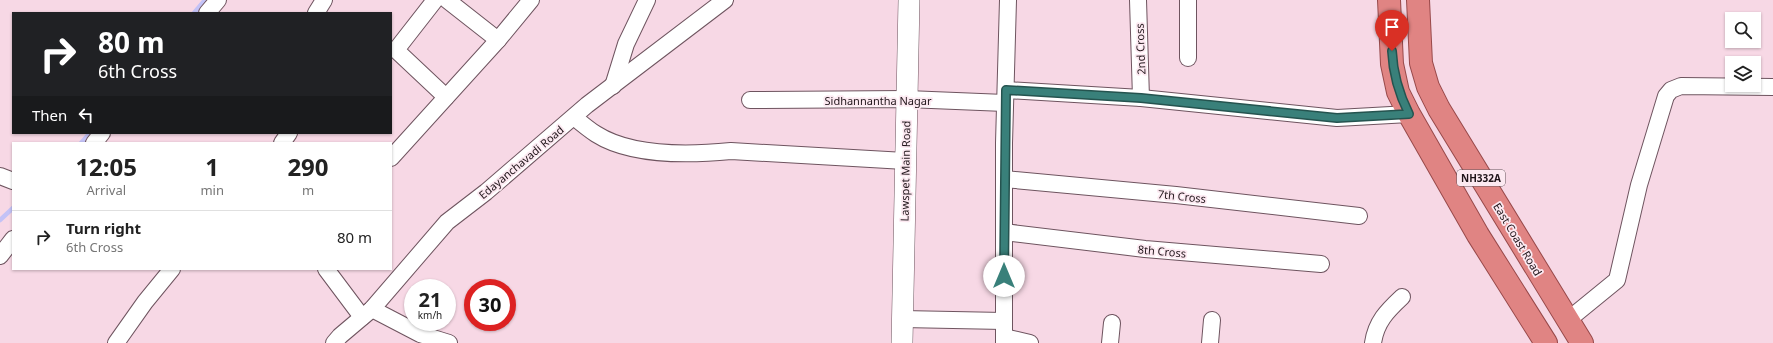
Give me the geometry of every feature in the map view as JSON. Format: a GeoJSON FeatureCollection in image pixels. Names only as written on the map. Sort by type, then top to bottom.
{"type":"FeatureCollection","features":[{"type":"Feature","properties":{"kind":"highway","name":"NH332A"},"geometry":{"type":"LineString","coordinates":[[1389,0],[1392,64],[1398,92],[1478,235],[1546,343]]}},
{"type":"Feature","properties":{"kind":"highway","name":"East Coast Road"},"geometry":{"type":"LineString","coordinates":[[1418,0],[1422,63],[1431,93],[1439,110],[1582,343]]}},
{"type":"Feature","properties":{"kind":"street"},"geometry":{"type":"LineString","coordinates":[[208,12],[218,0]]}},
{"type":"Feature","properties":{"kind":"street"},"geometry":{"type":"LineString","coordinates":[[317,12],[324,0]]}},
{"type":"Feature","properties":{"kind":"street"},"geometry":{"type":"LineString","coordinates":[[435,0],[396,50],[446,97]]}},
{"type":"Feature","properties":{"kind":"street"},"geometry":{"type":"LineString","coordinates":[[447,0],[498,40]]}},
{"type":"Feature","properties":{"kind":"street"},"geometry":{"type":"LineString","coordinates":[[392,157],[498,40],[531,0]]}},
{"type":"Feature","properties":{"kind":"street"},"geometry":{"type":"LineString","coordinates":[[613,86],[626,44],[647,0]]}},
{"type":"Feature","properties":{"kind":"street","name":"Edayanchavadi Road"},"geometry":{"type":"LineString","coordinates":[[334,343],[367,313],[447,222],[486,192],[574,117],[725,0]]}},
{"type":"Feature","properties":{"kind":"street","name":"Lawspet Main Road"},"geometry":{"type":"LineString","coordinates":[[902,343],[909,0]]}},
{"type":"Feature","properties":{"kind":"street"},"geometry":{"type":"LineString","coordinates":[[1008,0],[1004,179],[1004,340],[1030,343]]}},
{"type":"Feature","properties":{"kind":"street","name":"2nd Cross"},"geometry":{"type":"LineString","coordinates":[[1138,0],[1141,98]]}},
{"type":"Feature","properties":{"kind":"street"},"geometry":{"type":"LineString","coordinates":[[1188,0],[1188,58]]}},
{"type":"Feature","properties":{"kind":"street"},"geometry":{"type":"LineString","coordinates":[[1568,320],[1617,280],[1639,185],[1668,93],[1671,90],[1681,86],[1773,87]]}},
{"type":"Feature","properties":{"kind":"street","name":"Sidhannantha Nagar"},"geometry":{"type":"LineString","coordinates":[[750,100],[1006,97],[1141,98],[1337,118],[1409,114]]}},
{"type":"Feature","properties":{"kind":"street"},"geometry":{"type":"LineString","coordinates":[[574,117],[596,134],[620,146],[643,151],[707,153],[731,150],[906,161]]}},
{"type":"Feature","properties":{"kind":"street"},"geometry":{"type":"LineString","coordinates":[[95,142],[101,134]]}},
{"type":"Feature","properties":{"kind":"street"},"geometry":{"type":"LineString","coordinates":[[0,176],[12,181]]}},
{"type":"Feature","properties":{"kind":"street","name":"7th Cross"},"geometry":{"type":"LineString","coordinates":[[1004,179],[1176,195],[1359,216]]}},
{"type":"Feature","properties":{"kind":"street","name":"8th Cross"},"geometry":{"type":"LineString","coordinates":[[1004,232],[1145,249],[1321,264]]}},
{"type":"Feature","properties":{"kind":"street"},"geometry":{"type":"LineString","coordinates":[[0,256],[12,240]]}},
{"type":"Feature","properties":{"kind":"street"},"geometry":{"type":"LineString","coordinates":[[116,343],[145,302],[171,270]]}},
{"type":"Feature","properties":{"kind":"street"},"geometry":{"type":"LineString","coordinates":[[327,270],[367,313],[420,334],[449,343]]}},
{"type":"Feature","properties":{"kind":"street"},"geometry":{"type":"LineString","coordinates":[[1373,343],[1377,326],[1384,314],[1402,296]]}},
{"type":"Feature","properties":{"kind":"street"},"geometry":{"type":"LineString","coordinates":[[902,319],[1004,321]]}},
{"type":"Feature","properties":{"kind":"street"},"geometry":{"type":"LineString","coordinates":[[1210,343],[1212,320]]}},
{"type":"Feature","properties":{"kind":"street"},"geometry":{"type":"LineString","coordinates":[[1110,343],[1112,323]]}},
{"type":"Feature","properties":{"kind":"waterway"},"geometry":{"type":"LineString","coordinates":[[195,12],[205,0]]}},
{"type":"Feature","properties":{"kind":"waterway"},"geometry":{"type":"LineString","coordinates":[[82,142],[89,134]]}},
{"type":"Feature","properties":{"kind":"waterway"},"geometry":{"type":"LineString","coordinates":[[0,220],[12,209]]}},
{"type":"Feature","properties":{"kind":"route"},"geometry":{"type":"LineString","coordinates":[[1004,276],[1004,143],[1006,90],[1141,98],[1337,118],[1409,114],[1398,92],[1392,64],[1392,51]]}}]}
